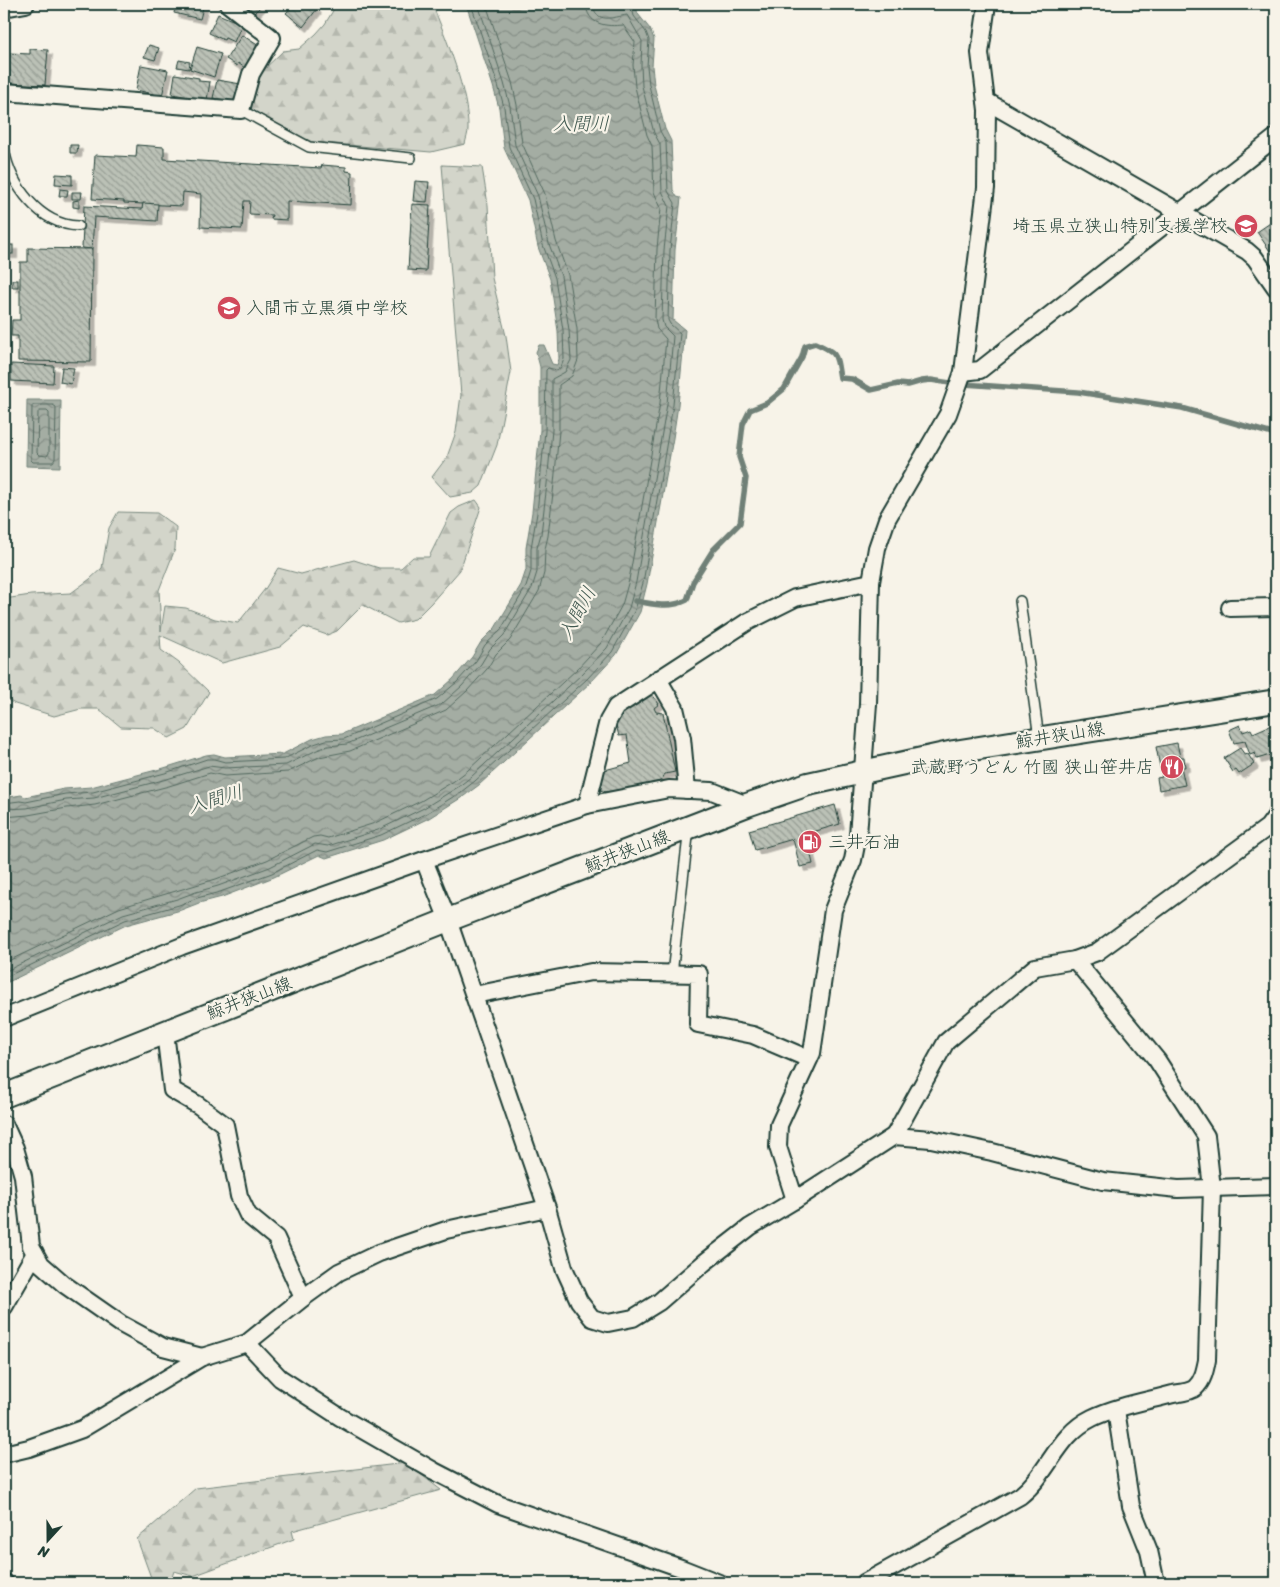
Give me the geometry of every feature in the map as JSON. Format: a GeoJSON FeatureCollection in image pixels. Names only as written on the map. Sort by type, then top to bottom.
{"type":"FeatureCollection","features":[{"type":"Feature","properties":{"kind":"main road","name":"鯨井狭山線"},"geometry":{"type":"LineString","coordinates":[[4,1096],[448,920],[747,805],[808,784],[954,752],[1276,700]]}},
{"type":"Feature","properties":{"kind":"street"},"geometry":{"type":"LineString","coordinates":[[4,8],[26,4]]}},
{"type":"Feature","properties":{"kind":"street"},"geometry":{"type":"LineString","coordinates":[[4,92],[241,110],[251,74],[272,38],[228,4]]}},
{"type":"Feature","properties":{"kind":"street"},"geometry":{"type":"LineString","coordinates":[[795,1200],[778,1147],[779,1125],[812,1053],[833,910],[853,860],[858,835],[868,704],[871,582],[877,548],[887,519],[948,414],[963,372],[986,188],[986,101],[980,53],[987,4]]}},
{"type":"Feature","properties":{"kind":"street"},"geometry":{"type":"LineString","coordinates":[[986,101],[1247,252],[1255,258],[1276,288]]}},
{"type":"Feature","properties":{"kind":"street"},"geometry":{"type":"LineString","coordinates":[[963,372],[980,370],[1276,138]]}},
{"type":"Feature","properties":{"kind":"street"},"geometry":{"type":"LineString","coordinates":[[587,805],[608,721],[616,707],[748,622],[795,598],[871,582]]}},
{"type":"Feature","properties":{"kind":"street"},"geometry":{"type":"LineString","coordinates":[[1230,608],[1276,607]]}},
{"type":"Feature","properties":{"kind":"street"},"geometry":{"type":"LineString","coordinates":[[658,679],[675,708],[682,738],[687,790]]}},
{"type":"Feature","properties":{"kind":"street"},"geometry":{"type":"LineString","coordinates":[[4,1018],[182,946],[424,860],[587,805],[669,789],[712,791],[747,805]]}},
{"type":"Feature","properties":{"kind":"street"},"geometry":{"type":"LineString","coordinates":[[424,860],[448,920],[474,995],[547,1208],[564,1268],[578,1301],[592,1318],[608,1323],[633,1318],[659,1302],[705,1262],[750,1227],[894,1136],[946,1042],[1035,968],[1075,960],[1097,952],[1274,824]]}},
{"type":"Feature","properties":{"kind":"street"},"geometry":{"type":"LineString","coordinates":[[864,1583],[1010,1503],[1032,1487],[1071,1431],[1093,1418],[1116,1410],[1194,1389],[1203,1377],[1207,1360],[1212,1188],[1206,1136],[1157,1060],[1075,960]]}},
{"type":"Feature","properties":{"kind":"street"},"geometry":{"type":"LineString","coordinates":[[474,995],[591,972],[699,974],[698,1024],[753,1035],[809,1059]]}},
{"type":"Feature","properties":{"kind":"street"},"geometry":{"type":"LineString","coordinates":[[165,1032],[172,1090],[198,1105],[225,1125],[239,1196],[248,1214],[276,1238],[303,1298]]}},
{"type":"Feature","properties":{"kind":"street"},"geometry":{"type":"LineString","coordinates":[[4,1124],[15,1148],[23,1176],[30,1246],[41,1264],[66,1285],[121,1324],[163,1347],[202,1357]]}},
{"type":"Feature","properties":{"kind":"street"},"geometry":{"type":"LineString","coordinates":[[894,1136],[931,1138],[1103,1181],[1178,1189],[1276,1186]]}},
{"type":"Feature","properties":{"kind":"street"},"geometry":{"type":"LineString","coordinates":[[4,1454],[29,1448],[82,1429],[202,1357],[247,1343],[339,1272],[379,1253],[446,1230],[547,1208]]}},
{"type":"Feature","properties":{"kind":"street"},"geometry":{"type":"LineString","coordinates":[[4,1307],[35,1253]]}},
{"type":"Feature","properties":{"kind":"street"},"geometry":{"type":"LineString","coordinates":[[247,1343],[280,1378],[333,1412],[434,1471],[498,1504],[719,1583]]}},
{"type":"Feature","properties":{"kind":"street"},"geometry":{"type":"LineString","coordinates":[[1116,1410],[1131,1506],[1149,1551],[1156,1583]]}},
{"type":"Feature","properties":{"kind":"lane"},"geometry":{"type":"LineString","coordinates":[[241,110],[309,147],[411,158]]}},
{"type":"Feature","properties":{"kind":"lane"},"geometry":{"type":"LineString","coordinates":[[4,149],[13,178],[36,208],[50,219],[67,226],[78,226]]}},
{"type":"Feature","properties":{"kind":"lane"},"geometry":{"type":"LineString","coordinates":[[1020,601],[1039,738]]}},
{"type":"Feature","properties":{"kind":"lane"},"geometry":{"type":"LineString","coordinates":[[672,974],[689,827]]}},
{"type":"Feature","properties":{"kind":"green space"},"geometry":{"type":"Polygon","coordinates":[[[337,4],[432,4],[456,66],[465,99],[468,129],[465,144],[431,152],[312,142],[248,108],[257,76],[283,51],[299,49],[316,34],[325,24],[337,4]]]}},
{"type":"Feature","properties":{"kind":"green space"},"geometry":{"type":"Polygon","coordinates":[[[442,165],[482,167],[488,205],[492,278],[506,336],[511,372],[497,445],[481,486],[473,493],[450,497],[432,477],[447,457],[456,432],[461,395],[442,165]]]}},
{"type":"Feature","properties":{"kind":"green space"},"geometry":{"type":"Polygon","coordinates":[[[476,500],[481,507],[460,570],[415,619],[398,623],[363,605],[337,631],[327,635],[304,627],[280,647],[222,663],[160,635],[161,650],[179,663],[209,692],[187,729],[169,738],[154,728],[121,727],[99,709],[81,709],[54,716],[15,704],[4,698],[4,599],[31,595],[71,593],[90,579],[102,568],[109,528],[118,512],[157,513],[176,527],[175,549],[159,590],[161,631],[165,606],[186,608],[215,619],[238,623],[265,589],[278,568],[301,574],[354,560],[379,568],[401,568],[413,557],[429,557],[451,513],[459,507],[476,500]]]}},
{"type":"Feature","properties":{"kind":"green space"},"geometry":{"type":"Polygon","coordinates":[[[406,1463],[441,1490],[292,1531],[294,1539],[193,1576],[174,1571],[170,1583],[153,1583],[137,1539],[196,1488],[406,1463]]]}},
{"type":"Feature","properties":{"kind":"water","name":"入間川"},"geometry":{"type":"Polygon","coordinates":[[[466,4],[603,4],[606,7],[614,7],[620,4],[635,4],[638,14],[650,29],[654,39],[652,66],[654,85],[665,129],[671,141],[673,190],[677,197],[681,198],[675,250],[673,320],[685,330],[673,438],[647,584],[640,612],[616,655],[591,682],[479,785],[429,818],[383,840],[326,858],[319,855],[274,877],[222,897],[126,925],[4,984],[4,798],[21,795],[25,797],[64,789],[91,787],[206,755],[214,754],[225,757],[283,754],[312,739],[326,735],[342,734],[435,695],[453,679],[472,657],[481,642],[495,628],[521,585],[526,570],[526,548],[532,512],[540,430],[540,367],[536,352],[539,345],[544,345],[552,364],[557,365],[559,359],[558,331],[550,279],[538,247],[528,200],[504,148],[499,108],[466,4]]]}},
{"type":"Feature","properties":{"kind":"water"},"geometry":{"type":"Polygon","coordinates":[[[27,400],[61,400],[60,467],[26,466],[27,400]]]}},
{"type":"Feature","properties":{"kind":"building"},"geometry":{"type":"Polygon","coordinates":[[[176,4],[204,4],[200,19],[174,13],[176,4]]]}},
{"type":"Feature","properties":{"kind":"building"},"geometry":{"type":"Polygon","coordinates":[[[246,4],[263,4],[253,14],[244,6],[246,4]]]}},
{"type":"Feature","properties":{"kind":"building"},"geometry":{"type":"Polygon","coordinates":[[[294,4],[309,4],[317,9],[303,27],[286,13],[294,4]]]}},
{"type":"Feature","properties":{"kind":"building"},"geometry":{"type":"Polygon","coordinates":[[[218,14],[242,24],[234,42],[225,38],[224,40],[209,33],[218,14]]]}},
{"type":"Feature","properties":{"kind":"building"},"geometry":{"type":"Polygon","coordinates":[[[242,35],[259,46],[245,68],[238,63],[237,66],[226,59],[242,35]]]}},
{"type":"Feature","properties":{"kind":"building"},"geometry":{"type":"Polygon","coordinates":[[[149,45],[159,48],[155,60],[144,57],[149,45]]]}},
{"type":"Feature","properties":{"kind":"building"},"geometry":{"type":"Polygon","coordinates":[[[197,47],[221,54],[214,77],[190,69],[197,47]]]}},
{"type":"Feature","properties":{"kind":"building"},"geometry":{"type":"Polygon","coordinates":[[[30,49],[48,50],[45,85],[7,83],[9,53],[30,54],[30,49]]]}},
{"type":"Feature","properties":{"kind":"building"},"geometry":{"type":"Polygon","coordinates":[[[179,60],[190,62],[189,69],[177,67],[179,60]]]}},
{"type":"Feature","properties":{"kind":"building"},"geometry":{"type":"Polygon","coordinates":[[[141,65],[168,70],[162,96],[136,90],[141,65]]]}},
{"type":"Feature","properties":{"kind":"building"},"geometry":{"type":"Polygon","coordinates":[[[175,74],[210,82],[207,100],[172,94],[175,74]]]}},
{"type":"Feature","properties":{"kind":"building"},"geometry":{"type":"Polygon","coordinates":[[[217,80],[241,84],[238,102],[213,98],[217,80]]]}},
{"type":"Feature","properties":{"kind":"building"},"geometry":{"type":"Polygon","coordinates":[[[70,145],[78,145],[77,153],[70,153],[70,145]]]}},
{"type":"Feature","properties":{"kind":"building"},"geometry":{"type":"Polygon","coordinates":[[[137,145],[164,147],[164,159],[321,168],[322,165],[346,167],[346,171],[352,172],[351,205],[287,201],[287,220],[271,219],[272,215],[249,214],[250,201],[244,201],[242,229],[200,227],[201,194],[183,192],[182,206],[124,203],[124,201],[92,199],[95,155],[136,157],[137,145]]]}},
{"type":"Feature","properties":{"kind":"building"},"geometry":{"type":"Polygon","coordinates":[[[56,174],[72,175],[72,185],[55,184],[56,174]]]}},
{"type":"Feature","properties":{"kind":"building"},"geometry":{"type":"Polygon","coordinates":[[[415,181],[429,182],[427,202],[413,201],[415,181]]]}},
{"type":"Feature","properties":{"kind":"building"},"geometry":{"type":"Polygon","coordinates":[[[60,189],[68,190],[67,196],[59,196],[60,189]]]}},
{"type":"Feature","properties":{"kind":"building"},"geometry":{"type":"Polygon","coordinates":[[[72,192],[82,192],[81,199],[72,199],[72,192]]]}},
{"type":"Feature","properties":{"kind":"building"},"geometry":{"type":"Polygon","coordinates":[[[79,200],[79,208],[73,207],[73,201],[79,200]]]}},
{"type":"Feature","properties":{"kind":"building"},"geometry":{"type":"Polygon","coordinates":[[[143,203],[158,204],[157,221],[94,217],[92,249],[82,248],[84,206],[142,209],[143,203]]]}},
{"type":"Feature","properties":{"kind":"building"},"geometry":{"type":"Polygon","coordinates":[[[412,204],[430,205],[426,271],[408,270],[412,204]]]}},
{"type":"Feature","properties":{"kind":"building"},"geometry":{"type":"Polygon","coordinates":[[[1276,219],[1276,260],[1257,232],[1276,219]]]}},
{"type":"Feature","properties":{"kind":"building"},"geometry":{"type":"Polygon","coordinates":[[[5,245],[13,245],[13,254],[5,254],[5,245]]]}},
{"type":"Feature","properties":{"kind":"building"},"geometry":{"type":"Polygon","coordinates":[[[28,248],[92,249],[91,362],[18,361],[18,336],[11,336],[12,320],[20,320],[20,262],[28,262],[28,248]]]}},
{"type":"Feature","properties":{"kind":"building"},"geometry":{"type":"Polygon","coordinates":[[[12,280],[18,280],[18,287],[12,287],[12,280]]]}},
{"type":"Feature","properties":{"kind":"building"},"geometry":{"type":"Polygon","coordinates":[[[11,364],[54,366],[53,383],[11,381],[11,364]]]}},
{"type":"Feature","properties":{"kind":"building"},"geometry":{"type":"Polygon","coordinates":[[[62,367],[74,368],[71,384],[60,382],[62,367]]]}},
{"type":"Feature","properties":{"kind":"building"},"geometry":{"type":"Polygon","coordinates":[[[652,694],[659,704],[654,708],[656,712],[663,713],[675,772],[665,774],[661,781],[608,793],[600,790],[601,771],[631,763],[627,735],[619,736],[614,718],[622,716],[621,713],[626,709],[652,694]]]}},
{"type":"Feature","properties":{"kind":"building"},"geometry":{"type":"Polygon","coordinates":[[[1276,723],[1276,756],[1272,759],[1270,755],[1257,759],[1255,753],[1250,755],[1245,741],[1234,743],[1229,730],[1240,725],[1243,732],[1251,729],[1253,733],[1276,723]]]}},
{"type":"Feature","properties":{"kind":"building","name":"武蔵野うどん 竹國 狭山笹井店"},"geometry":{"type":"Polygon","coordinates":[[[1177,743],[1180,757],[1184,757],[1185,767],[1181,767],[1185,785],[1159,790],[1157,778],[1162,777],[1156,747],[1177,743]]]}},
{"type":"Feature","properties":{"kind":"building"},"geometry":{"type":"Polygon","coordinates":[[[1240,748],[1245,755],[1248,754],[1254,764],[1239,774],[1236,770],[1233,772],[1224,758],[1240,748]]]}},
{"type":"Feature","properties":{"kind":"building"},"geometry":{"type":"Polygon","coordinates":[[[835,805],[840,824],[806,834],[813,864],[800,867],[793,839],[755,850],[749,830],[835,805]]]}},
{"type":"Feature","properties":{"kind":"waterway"},"geometry":{"type":"LineString","coordinates":[[635,601],[668,605],[687,600],[693,582],[713,550],[740,523],[746,478],[739,457],[743,424],[750,410],[767,403],[784,389],[802,357],[805,346],[815,343],[828,349],[835,355],[840,378],[852,379],[871,390],[931,380],[1078,392],[1182,408],[1276,435]]}},
{"type":"Feature","properties":{"kind":"place","name":"埼玉県立狭山特別支援学校"},"geometry":{"type":"Point","coordinates":[1246,226]}},
{"type":"Feature","properties":{"kind":"place","name":"入間市立黒須中学校"},"geometry":{"type":"Point","coordinates":[229,308]}},
{"type":"Feature","properties":{"kind":"place","name":"武蔵野うどん 竹國 狭山笹井店"},"geometry":{"type":"Point","coordinates":[1172,767]}},
{"type":"Feature","properties":{"kind":"place","name":"三井石油"},"geometry":{"type":"Point","coordinates":[810,842]}}]}
